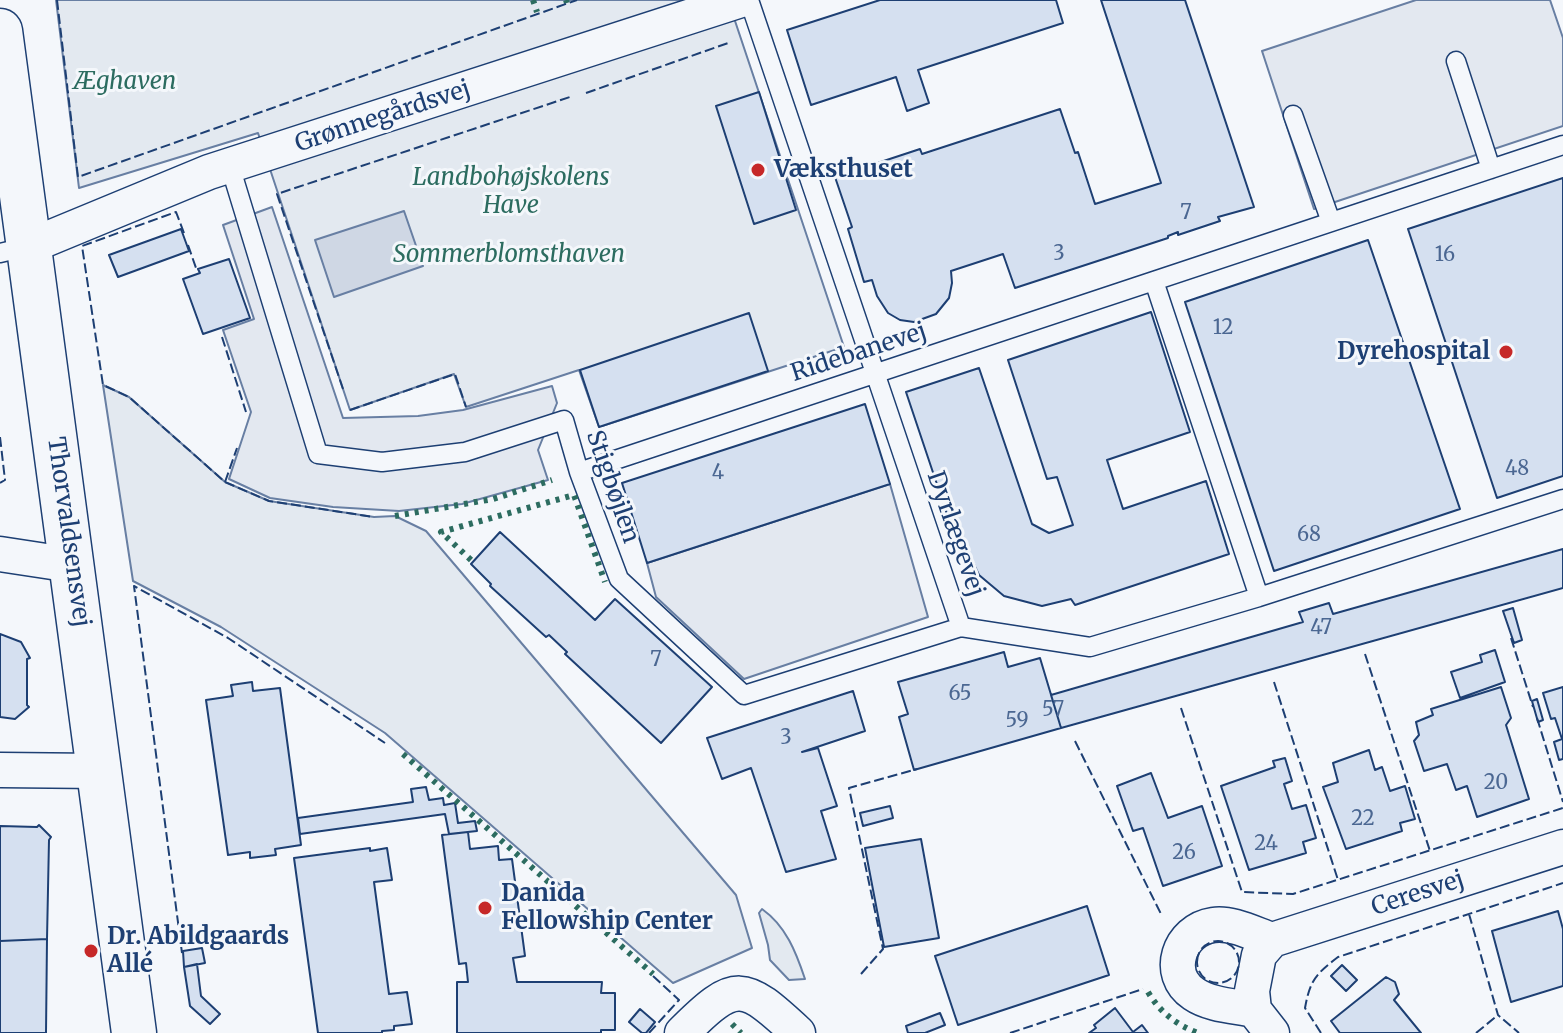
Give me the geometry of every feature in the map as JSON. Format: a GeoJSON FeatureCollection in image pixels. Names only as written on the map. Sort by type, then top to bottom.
{"type":"FeatureCollection","features":[{"type":"Feature","properties":{"kind":"street","name":"Grønnegårdsvej"},"geometry":{"type":"LineString","coordinates":[[15,249],[209,172],[741,0]]}},
{"type":"Feature","properties":{"kind":"street","name":"Thorvaldsensvej"},"geometry":{"type":"LineString","coordinates":[[0,31],[15,249],[72,565],[134,1033]]}},
{"type":"Feature","properties":{"kind":"street"},"geometry":{"type":"LineString","coordinates":[[0,554],[72,565]]}},
{"type":"Feature","properties":{"kind":"street"},"geometry":{"type":"LineString","coordinates":[[0,770],[101,771]]}},
{"type":"Feature","properties":{"kind":"street","name":"Ceresvej"},"geometry":{"type":"LineString","coordinates":[[1272,940],[1563,847]]}},
{"type":"Feature","properties":{"kind":"street"},"geometry":{"type":"LineString","coordinates":[[1226,925],[1272,940],[1259,955],[1254,972],[1252,991],[1263,1022],[1202,999],[1190,992],[1181,981],[1178,958],[1189,936],[1199,928],[1226,925]]}},
{"type":"Feature","properties":{"kind":"street"},"geometry":{"type":"LineString","coordinates":[[682,1033],[719,998],[740,992],[761,1000],[798,1033]]}},
{"type":"Feature","properties":{"kind":"lane","name":"Dyrlægevej"},"geometry":{"type":"LineString","coordinates":[[749,0],[961,627],[1090,647],[1259,597],[1563,499]]}},
{"type":"Feature","properties":{"kind":"lane"},"geometry":{"type":"LineString","coordinates":[[1456,61],[1491,169]]}},
{"type":"Feature","properties":{"kind":"lane"},"geometry":{"type":"LineString","coordinates":[[1293,115],[1331,222]]}},
{"type":"Feature","properties":{"kind":"lane","name":"Ridebanevej"},"geometry":{"type":"LineString","coordinates":[[579,472],[1563,145]]}},
{"type":"Feature","properties":{"kind":"lane","name":"Stigbøjlen"},"geometry":{"type":"LineString","coordinates":[[230,166],[318,454],[382,462],[465,452],[564,420],[579,472],[619,579],[744,695],[961,627]]}},
{"type":"Feature","properties":{"kind":"lane"},"geometry":{"type":"LineString","coordinates":[[1154,281],[1259,597]]}},
{"type":"Feature","properties":{"kind":"green space","name":"Landbohøjskolens Have"},"geometry":{"type":"Polygon","coordinates":[[[56,0],[728,0],[844,347],[599,427],[579,370],[466,407],[454,374],[350,410],[258,133],[79,188],[56,0]]]}},
{"type":"Feature","properties":{"kind":"green space"},"geometry":{"type":"Polygon","coordinates":[[[103,385],[129,397],[225,482],[269,501],[374,517],[395,516],[426,531],[736,895],[752,948],[673,983],[385,733],[221,627],[133,581],[103,385]]]}},
{"type":"Feature","properties":{"kind":"green space"},"geometry":{"type":"Polygon","coordinates":[[[762,909],[784,932],[805,979],[789,980],[770,960],[759,913],[762,909]]]}},
{"type":"Feature","properties":{"kind":"shaded area"},"geometry":{"type":"Polygon","coordinates":[[[1416,0],[1550,0],[1563,38],[1563,126],[1314,209],[1262,51],[1416,0]]]}},
{"type":"Feature","properties":{"kind":"shaded area"},"geometry":{"type":"Polygon","coordinates":[[[272,207],[343,418],[418,416],[463,410],[552,386],[557,403],[538,450],[548,480],[462,504],[399,511],[333,507],[270,498],[229,479],[251,412],[223,330],[254,319],[223,225],[272,207]]]}},
{"type":"Feature","properties":{"kind":"shaded area"},"geometry":{"type":"Polygon","coordinates":[[[404,211],[423,266],[334,297],[315,240],[404,211]]]}},
{"type":"Feature","properties":{"kind":"shaded area"},"geometry":{"type":"Polygon","coordinates":[[[890,484],[928,617],[744,679],[656,597],[647,563],[890,484]]]}},
{"type":"Feature","properties":{"kind":"building"},"geometry":{"type":"Polygon","coordinates":[[[880,0],[1056,0],[1063,23],[918,70],[929,103],[907,111],[896,77],[811,105],[787,30],[880,0]]]}},
{"type":"Feature","properties":{"kind":"building"},"geometry":{"type":"Polygon","coordinates":[[[1101,0],[1185,0],[1254,207],[1015,288],[1003,254],[951,271],[949,298],[936,314],[914,322],[900,320],[888,313],[877,296],[872,280],[864,282],[848,229],[852,227],[835,177],[920,149],[922,154],[1060,109],[1095,204],[1161,183],[1101,0]]]}},
{"type":"Feature","properties":{"kind":"building"},"geometry":{"type":"Polygon","coordinates":[[[759,92],[796,210],[754,224],[716,106],[759,92]]]}},
{"type":"Feature","properties":{"kind":"building","name":"Dyrehospital"},"geometry":{"type":"Polygon","coordinates":[[[1563,178],[1563,476],[1497,498],[1408,229],[1563,178]]]}},
{"type":"Feature","properties":{"kind":"building"},"geometry":{"type":"Polygon","coordinates":[[[181,229],[189,251],[118,277],[109,255],[181,229]]]}},
{"type":"Feature","properties":{"kind":"building"},"geometry":{"type":"Polygon","coordinates":[[[1368,240],[1460,509],[1274,571],[1185,302],[1368,240]]]}},
{"type":"Feature","properties":{"kind":"building"},"geometry":{"type":"Polygon","coordinates":[[[229,259],[250,318],[203,334],[183,279],[200,273],[198,269],[229,259]]]}},
{"type":"Feature","properties":{"kind":"building"},"geometry":{"type":"Polygon","coordinates":[[[1151,312],[1190,432],[1107,460],[1123,509],[1206,481],[1229,554],[1075,605],[1071,599],[1042,606],[1004,596],[979,575],[965,545],[958,547],[906,392],[979,368],[1032,524],[1049,533],[1073,525],[1057,477],[1047,479],[1008,360],[1151,312]]]}},
{"type":"Feature","properties":{"kind":"building"},"geometry":{"type":"Polygon","coordinates":[[[749,313],[768,371],[599,427],[580,370],[749,313]]]}},
{"type":"Feature","properties":{"kind":"building"},"geometry":{"type":"Polygon","coordinates":[[[865,404],[890,484],[647,563],[622,483],[865,404]]]}},
{"type":"Feature","properties":{"kind":"building"},"geometry":{"type":"Polygon","coordinates":[[[500,532],[595,620],[615,599],[712,687],[661,743],[565,654],[567,652],[549,635],[546,637],[490,586],[471,564],[500,532]]]}},
{"type":"Feature","properties":{"kind":"building"},"geometry":{"type":"Polygon","coordinates":[[[1563,549],[1563,588],[1061,728],[1051,695],[1303,622],[1299,612],[1329,603],[1333,614],[1563,549]]]}},
{"type":"Feature","properties":{"kind":"building"},"geometry":{"type":"Polygon","coordinates":[[[1513,608],[1522,640],[1514,643],[1503,611],[1513,608]]]}},
{"type":"Feature","properties":{"kind":"building"},"geometry":{"type":"Polygon","coordinates":[[[0,634],[21,642],[30,658],[27,659],[29,707],[15,719],[0,717],[0,634]]]}},
{"type":"Feature","properties":{"kind":"building"},"geometry":{"type":"Polygon","coordinates":[[[1495,650],[1505,682],[1460,698],[1451,672],[1482,662],[1480,655],[1495,650]]]}},
{"type":"Feature","properties":{"kind":"building"},"geometry":{"type":"Polygon","coordinates":[[[1004,652],[1008,667],[1040,658],[1061,728],[914,770],[899,717],[908,714],[898,682],[1004,652]]]}},
{"type":"Feature","properties":{"kind":"building"},"geometry":{"type":"Polygon","coordinates":[[[252,682],[253,691],[280,688],[301,845],[275,849],[276,855],[250,858],[250,852],[228,855],[206,700],[233,696],[231,685],[252,682]]]}},
{"type":"Feature","properties":{"kind":"building"},"geometry":{"type":"Polygon","coordinates":[[[1501,687],[1511,718],[1506,725],[1529,799],[1477,817],[1467,786],[1456,790],[1447,764],[1424,771],[1414,741],[1419,735],[1416,722],[1433,715],[1431,709],[1501,687]]]}},
{"type":"Feature","properties":{"kind":"building"},"geometry":{"type":"Polygon","coordinates":[[[1563,687],[1563,759],[1559,760],[1554,742],[1562,739],[1555,718],[1551,719],[1543,693],[1563,687]]]}},
{"type":"Feature","properties":{"kind":"building"},"geometry":{"type":"Polygon","coordinates":[[[853,691],[865,731],[802,752],[818,748],[837,806],[821,811],[836,859],[786,872],[751,768],[722,779],[707,738],[853,691]]]}},
{"type":"Feature","properties":{"kind":"building"},"geometry":{"type":"Polygon","coordinates":[[[1537,699],[1543,720],[1538,722],[1532,701],[1537,699]]]}},
{"type":"Feature","properties":{"kind":"building"},"geometry":{"type":"Polygon","coordinates":[[[1369,750],[1375,770],[1382,767],[1390,791],[1405,786],[1415,819],[1400,823],[1402,831],[1346,849],[1323,787],[1338,782],[1333,763],[1369,750]]]}},
{"type":"Feature","properties":{"kind":"building"},"geometry":{"type":"Polygon","coordinates":[[[1285,758],[1292,781],[1284,784],[1292,809],[1306,805],[1316,838],[1303,842],[1306,853],[1249,870],[1221,786],[1275,767],[1273,761],[1285,758]]]}},
{"type":"Feature","properties":{"kind":"building"},"geometry":{"type":"Polygon","coordinates":[[[1151,773],[1168,818],[1202,806],[1222,866],[1163,886],[1143,828],[1133,831],[1117,786],[1151,773]]]}},
{"type":"Feature","properties":{"kind":"building"},"geometry":{"type":"Polygon","coordinates":[[[426,787],[429,800],[443,798],[444,805],[455,803],[458,823],[475,821],[477,831],[449,834],[445,814],[300,834],[298,818],[413,802],[411,789],[426,787]]]}},
{"type":"Feature","properties":{"kind":"building"},"geometry":{"type":"Polygon","coordinates":[[[890,806],[893,818],[863,826],[860,813],[890,806]]]}},
{"type":"Feature","properties":{"kind":"building"},"geometry":{"type":"Polygon","coordinates":[[[39,825],[51,837],[47,939],[0,941],[0,826],[39,825]]]}},
{"type":"Feature","properties":{"kind":"building","name":"Danida Fellowship Center"},"geometry":{"type":"Polygon","coordinates":[[[468,832],[470,849],[498,846],[499,860],[512,859],[525,956],[513,958],[517,982],[602,982],[601,993],[615,993],[615,1030],[601,1030],[601,1033],[457,1033],[457,982],[468,982],[466,963],[459,964],[442,835],[468,832]]]}},
{"type":"Feature","properties":{"kind":"building"},"geometry":{"type":"Polygon","coordinates":[[[921,839],[939,938],[884,947],[865,848],[921,839]]]}},
{"type":"Feature","properties":{"kind":"building"},"geometry":{"type":"Polygon","coordinates":[[[370,848],[370,851],[387,848],[392,880],[374,882],[389,994],[407,992],[412,1024],[394,1026],[394,1030],[382,1033],[318,1033],[294,858],[370,848]]]}},
{"type":"Feature","properties":{"kind":"building"},"geometry":{"type":"Polygon","coordinates":[[[1087,906],[1109,975],[958,1025],[935,956],[1087,906]]]}},
{"type":"Feature","properties":{"kind":"building"},"geometry":{"type":"Polygon","coordinates":[[[1558,911],[1563,929],[1563,986],[1511,1002],[1492,931],[1558,911]]]}},
{"type":"Feature","properties":{"kind":"building"},"geometry":{"type":"Polygon","coordinates":[[[47,939],[46,1033],[0,1033],[0,941],[47,939]]]}},
{"type":"Feature","properties":{"kind":"building"},"geometry":{"type":"Polygon","coordinates":[[[202,948],[205,963],[184,967],[183,951],[202,948]]]}},
{"type":"Feature","properties":{"kind":"building"},"geometry":{"type":"Polygon","coordinates":[[[197,964],[201,996],[220,1014],[210,1024],[190,1006],[184,967],[197,964]]]}},
{"type":"Feature","properties":{"kind":"building"},"geometry":{"type":"Polygon","coordinates":[[[1342,965],[1357,980],[1346,991],[1331,976],[1342,965]]]}},
{"type":"Feature","properties":{"kind":"building"},"geometry":{"type":"Polygon","coordinates":[[[1386,977],[1395,982],[1399,994],[1394,1000],[1421,1033],[1340,1033],[1331,1021],[1386,977]]]}},
{"type":"Feature","properties":{"kind":"building"},"geometry":{"type":"Polygon","coordinates":[[[1115,1008],[1133,1032],[1142,1025],[1148,1033],[1089,1033],[1115,1008]]]}},
{"type":"Feature","properties":{"kind":"building"},"geometry":{"type":"Polygon","coordinates":[[[640,1009],[655,1022],[646,1033],[629,1022],[640,1009]]]}},
{"type":"Feature","properties":{"kind":"building"},"geometry":{"type":"Polygon","coordinates":[[[940,1013],[945,1025],[925,1033],[908,1033],[906,1026],[940,1013]]]}},
{"type":"Feature","properties":{"kind":"hedge"},"geometry":{"type":"LineString","coordinates":[[533,0],[537,12]]}},
{"type":"Feature","properties":{"kind":"hedge"},"geometry":{"type":"LineString","coordinates":[[395,516],[493,499],[552,480]]}},
{"type":"Feature","properties":{"kind":"hedge"},"geometry":{"type":"LineString","coordinates":[[471,560],[441,532],[574,495],[605,582]]}},
{"type":"Feature","properties":{"kind":"hedge"},"geometry":{"type":"LineString","coordinates":[[403,754],[653,974]]}},
{"type":"Feature","properties":{"kind":"hedge"},"geometry":{"type":"LineString","coordinates":[[1148,992],[1169,1017],[1198,1033]]}},
{"type":"Feature","properties":{"kind":"hedge"},"geometry":{"type":"LineString","coordinates":[[732,1024],[741,1033]]}},
{"type":"Feature","properties":{"kind":"fence"},"geometry":{"type":"LineString","coordinates":[[57,0],[78,177],[577,0]]}},
{"type":"Feature","properties":{"kind":"fence"},"geometry":{"type":"LineString","coordinates":[[586,93],[731,42]]}},
{"type":"Feature","properties":{"kind":"fence"},"geometry":{"type":"LineString","coordinates":[[343,389],[277,194],[570,97]]}},
{"type":"Feature","properties":{"kind":"fence"},"geometry":{"type":"LineString","coordinates":[[184,233],[176,212],[82,246],[103,385],[129,397],[225,482],[269,501],[374,517]]}},
{"type":"Feature","properties":{"kind":"fence"},"geometry":{"type":"LineString","coordinates":[[188,245],[196,268]]}},
{"type":"Feature","properties":{"kind":"fence"},"geometry":{"type":"LineString","coordinates":[[222,337],[246,412]]}},
{"type":"Feature","properties":{"kind":"fence"},"geometry":{"type":"LineString","coordinates":[[350,410],[455,374],[466,407]]}},
{"type":"Feature","properties":{"kind":"fence"},"geometry":{"type":"LineString","coordinates":[[0,437],[5,480],[0,483]]}},
{"type":"Feature","properties":{"kind":"fence"},"geometry":{"type":"LineString","coordinates":[[225,482],[237,448]]}},
{"type":"Feature","properties":{"kind":"fence"},"geometry":{"type":"LineString","coordinates":[[182,953],[134,586],[228,638],[385,743]]}},
{"type":"Feature","properties":{"kind":"fence"},"geometry":{"type":"LineString","coordinates":[[1511,638],[1533,707]]}},
{"type":"Feature","properties":{"kind":"fence"},"geometry":{"type":"LineString","coordinates":[[1365,654],[1430,851]]}},
{"type":"Feature","properties":{"kind":"fence"},"geometry":{"type":"LineString","coordinates":[[1274,682],[1338,880]]}},
{"type":"Feature","properties":{"kind":"fence"},"geometry":{"type":"LineString","coordinates":[[1181,708],[1242,892],[1293,894],[1563,808]]}},
{"type":"Feature","properties":{"kind":"fence"},"geometry":{"type":"LineString","coordinates":[[1537,718],[1563,802]]}},
{"type":"Feature","properties":{"kind":"fence"},"geometry":{"type":"LineString","coordinates":[[1075,741],[1162,916]]}},
{"type":"Feature","properties":{"kind":"fence"},"geometry":{"type":"LineString","coordinates":[[861,974],[883,949],[849,788],[917,769]]}},
{"type":"Feature","properties":{"kind":"fence"},"geometry":{"type":"LineString","coordinates":[[1321,1033],[1305,1008],[1307,998],[1315,978],[1338,957],[1563,883]]}},
{"type":"Feature","properties":{"kind":"fence"},"geometry":{"type":"LineString","coordinates":[[1469,914],[1498,1015],[1519,1033]]}},
{"type":"Feature","properties":{"kind":"fence"},"geometry":{"type":"LineString","coordinates":[[1218,941],[1233,947],[1239,962],[1233,977],[1218,983],[1203,977],[1197,962],[1203,947],[1218,941]]}},
{"type":"Feature","properties":{"kind":"fence"},"geometry":{"type":"LineString","coordinates":[[649,1033],[679,1000],[653,976]]}},
{"type":"Feature","properties":{"kind":"fence"},"geometry":{"type":"LineString","coordinates":[[1010,1033],[1143,989]]}},
{"type":"Feature","properties":{"kind":"fence"},"geometry":{"type":"LineString","coordinates":[[1476,1033],[1498,1015]]}},
{"type":"Feature","properties":{"kind":"place","name":"Væksthuset"},"geometry":{"type":"Point","coordinates":[758,170]}},
{"type":"Feature","properties":{"kind":"place","name":"Dyrehospital"},"geometry":{"type":"Point","coordinates":[1506,352]}},
{"type":"Feature","properties":{"kind":"place","name":"Danida Fellowship Center"},"geometry":{"type":"Point","coordinates":[485,908]}},
{"type":"Feature","properties":{"kind":"place","name":"Dr. Abildgaards Allé"},"geometry":{"type":"Point","coordinates":[91,951]}},
{"type":"Feature","properties":{"kind":"park label","name":"Æghaven"},"geometry":{"type":"Point","coordinates":[125,82]}},
{"type":"Feature","properties":{"kind":"park label","name":"Sommerblomsthaven"},"geometry":{"type":"Point","coordinates":[509,255]}}]}
